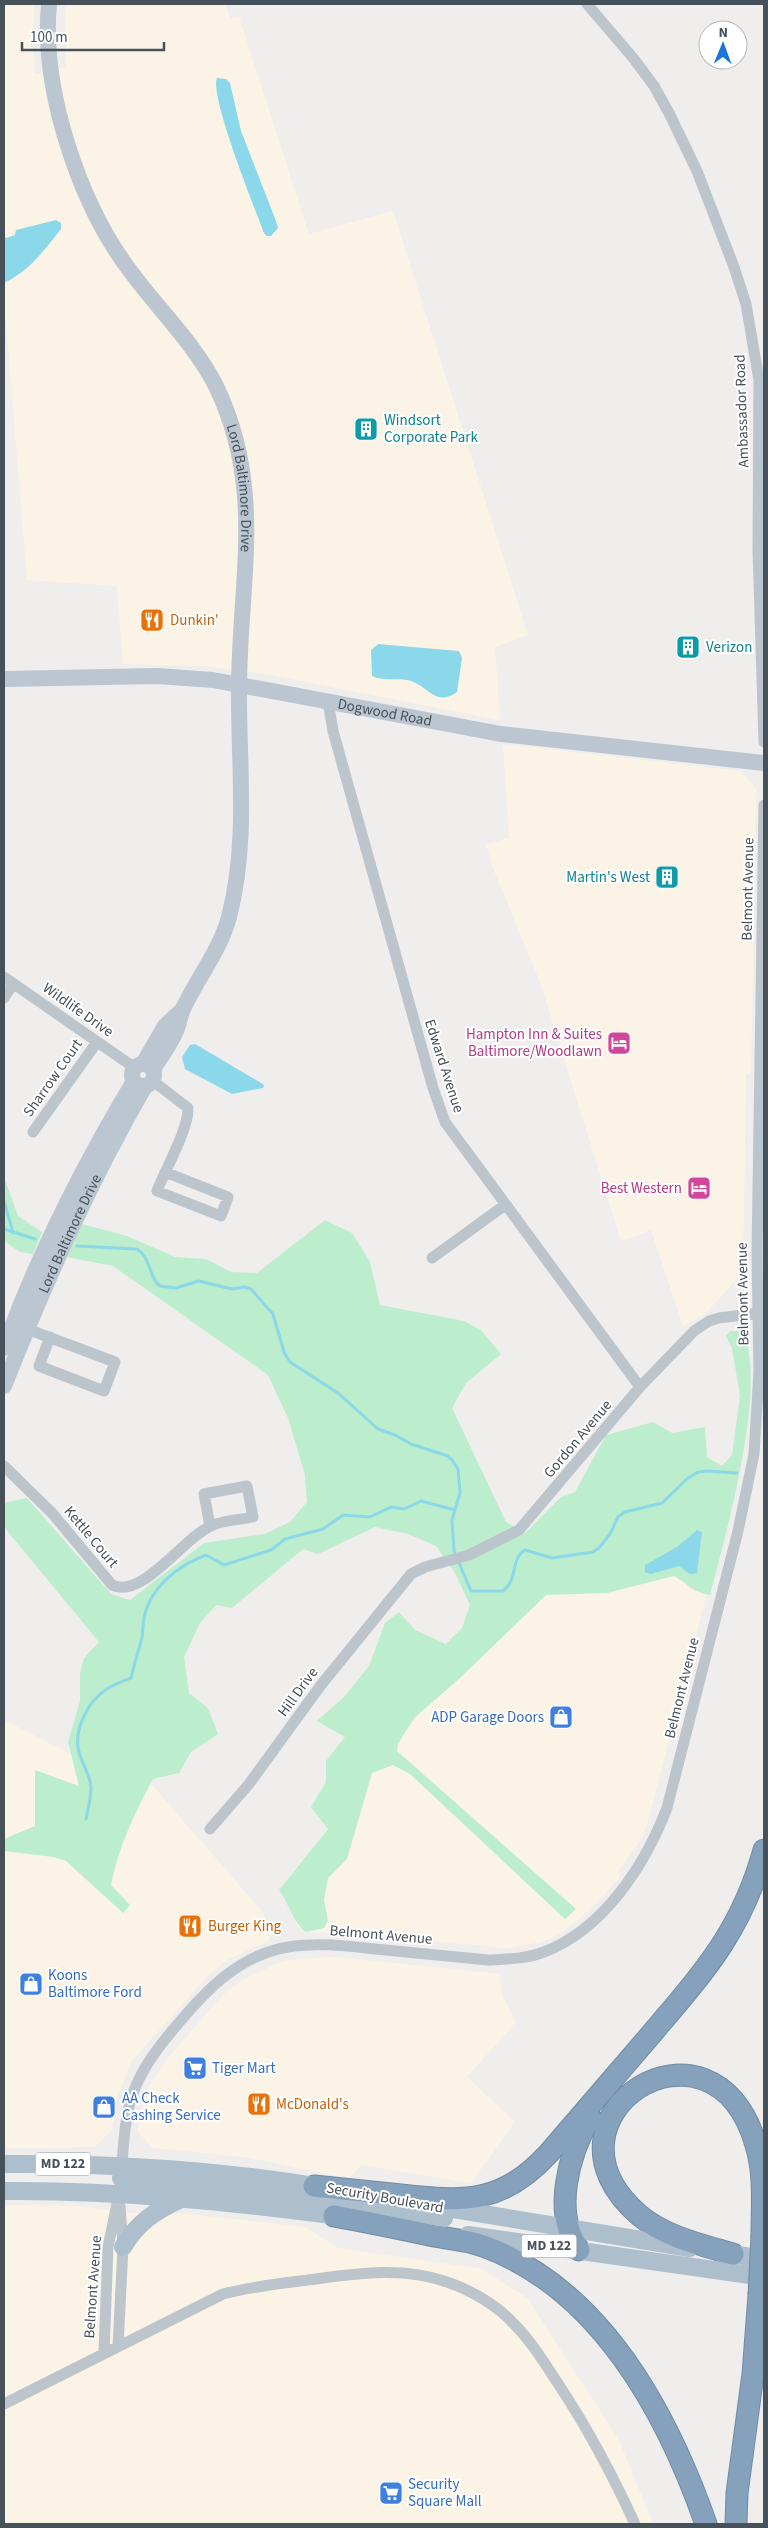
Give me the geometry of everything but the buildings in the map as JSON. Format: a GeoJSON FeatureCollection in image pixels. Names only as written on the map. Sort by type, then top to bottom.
{"type":"FeatureCollection","features":[{"type":"Feature","properties":{"kind":"highway"},"geometry":{"type":"LineString","coordinates":[[314,2186],[445,2200],[464,2200],[501,2190],[535,2169],[708,1967],[723,1945],[751,1891],[764,1850]]}},
{"type":"Feature","properties":{"kind":"highway"},"geometry":{"type":"LineString","coordinates":[[733,2254],[680,2238],[659,2228],[641,2216],[616,2190],[605,2162],[605,2138],[616,2108],[622,2099],[641,2084],[665,2076],[692,2076],[716,2085],[736,2103],[745,2116],[757,2145],[762,2183],[762,2286],[736,2524]]}},
{"type":"Feature","properties":{"kind":"highway"},"geometry":{"type":"LineString","coordinates":[[579,2250],[567,2229],[566,2198],[574,2153],[584,2128],[607,2086]]}},
{"type":"Feature","properties":{"kind":"highway"},"geometry":{"type":"LineString","coordinates":[[334,2216],[480,2245],[534,2270],[558,2289],[580,2308],[610,2342],[652,2402],[682,2462],[706,2524]]}},
{"type":"Feature","properties":{"kind":"main road","name":"Lord Baltimore Drive"},"geometry":{"type":"LineString","coordinates":[[4,1386],[26,1328],[82,1203],[166,1026],[182,1010],[214,953],[227,922],[237,881],[242,832],[239,683],[247,508],[238,448],[229,416],[199,358],[115,251],[91,205],[69,146],[53,84],[49,53],[49,4]]}},
{"type":"Feature","properties":{"kind":"main road","name":"Dogwood Road"},"geometry":{"type":"LineString","coordinates":[[4,679],[165,676],[239,683],[528,738],[764,763]]}},
{"type":"Feature","properties":{"kind":"main road","name":"Lord Baltimore Drive"},"geometry":{"type":"LineString","coordinates":[[4,1348],[50,1237],[75,1186],[144,1075]]}},
{"type":"Feature","properties":{"kind":"main road","name":"Security Boulevard"},"geometry":{"type":"LineString","coordinates":[[4,2164],[121,2179],[183,2198],[334,2216],[579,2250],[762,2286]]}},
{"type":"Feature","properties":{"kind":"main road","name":"Security Boulevard"},"geometry":{"type":"LineString","coordinates":[[4,2191],[121,2179],[185,2170],[314,2186],[567,2229],[764,2259]]}},
{"type":"Feature","properties":{"kind":"main road"},"geometry":{"type":"LineString","coordinates":[[121,2179],[240,2189],[558,2235],[567,2229]]}},
{"type":"Feature","properties":{"kind":"main road"},"geometry":{"type":"LineString","coordinates":[[123,2247],[139,2223],[150,2214],[183,2198]]}},
{"type":"Feature","properties":{"kind":"street","name":"Ambassador Road"},"geometry":{"type":"LineString","coordinates":[[587,4],[634,59],[654,86],[669,113],[697,172],[734,267],[746,304],[760,380],[758,549],[764,742]]}},
{"type":"Feature","properties":{"kind":"street","name":"Edward Avenue"},"geometry":{"type":"LineString","coordinates":[[328,701],[333,731],[438,1106],[456,1138],[640,1387]]}},
{"type":"Feature","properties":{"kind":"street","name":"Belmont Avenue"},"geometry":{"type":"LineString","coordinates":[[104,2353],[108,2247],[121,2179],[128,2107],[143,2070],[155,2051],[192,2006],[214,1984],[249,1960],[290,1946],[335,1945],[488,1960],[529,1956],[544,1952],[579,1934],[611,1902],[649,1848],[667,1808],[747,1490],[757,1420],[759,1313],[757,1254],[764,805]]}},
{"type":"Feature","properties":{"kind":"street"},"geometry":{"type":"LineString","coordinates":[[4,998],[9,980]]}},
{"type":"Feature","properties":{"kind":"street","name":"Wildlife Drive"},"geometry":{"type":"LineString","coordinates":[[9,980],[188,1108],[188,1119],[165,1172],[157,1191],[221,1216],[228,1197],[165,1172]]}},
{"type":"Feature","properties":{"kind":"street","name":"Sharrow Court"},"geometry":{"type":"LineString","coordinates":[[33,1132],[97,1042]]}},
{"type":"Feature","properties":{"kind":"street"},"geometry":{"type":"LineString","coordinates":[[432,1258],[505,1205]]}},
{"type":"Feature","properties":{"kind":"street","name":"Gordon Avenue"},"geometry":{"type":"LineString","coordinates":[[411,1574],[425,1567],[456,1559],[489,1547],[520,1530],[640,1387],[702,1325],[719,1318],[759,1313]]}},
{"type":"Feature","properties":{"kind":"street"},"geometry":{"type":"LineString","coordinates":[[26,1328],[50,1337],[115,1362],[104,1391],[38,1366],[50,1337]]}},
{"type":"Feature","properties":{"kind":"street","name":"Kettle Court"},"geometry":{"type":"LineString","coordinates":[[4,1466],[52,1513],[112,1585],[118,1588],[134,1586],[210,1526],[253,1518],[247,1486],[204,1494],[210,1526]]}},
{"type":"Feature","properties":{"kind":"street","name":"Hill Drive"},"geometry":{"type":"LineString","coordinates":[[210,1829],[254,1777],[321,1686],[411,1574]]}},
{"type":"Feature","properties":{"kind":"street","name":"Belmont Avenue"},"geometry":{"type":"LineString","coordinates":[[118,2347],[123,2247],[121,2179]]}},
{"type":"Feature","properties":{"kind":"street"},"geometry":{"type":"LineString","coordinates":[[4,2404],[223,2294],[237,2290],[382,2271],[412,2274],[448,2282],[469,2292],[502,2312],[527,2338],[570,2401],[598,2449],[635,2524]]}},
{"type":"Feature","properties":{"kind":"shaded area"},"geometry":{"type":"Polygon","coordinates":[[[4,4],[34,4],[35,74],[66,67],[65,4],[225,4],[230,19],[239,17],[309,234],[393,211],[528,635],[495,647],[500,720],[261,673],[204,666],[123,664],[117,586],[27,580],[4,300],[4,4]]]}},
{"type":"Feature","properties":{"kind":"shaded area"},"geometry":{"type":"Polygon","coordinates":[[[503,744],[740,771],[756,788],[751,1074],[746,1074],[743,1272],[706,1313],[683,1326],[651,1230],[621,1241],[540,982],[493,868],[486,844],[509,838],[503,744]]]}},
{"type":"Feature","properties":{"kind":"shaded area"},"geometry":{"type":"Polygon","coordinates":[[[735,1484],[647,1825],[639,1842],[618,1872],[621,1876],[589,1911],[560,1934],[541,1942],[508,1948],[344,1933],[306,1932],[299,1928],[287,1901],[279,1890],[545,1556],[735,1484]]]}},
{"type":"Feature","properties":{"kind":"shaded area"},"geometry":{"type":"Polygon","coordinates":[[[4,1720],[127,1783],[144,1776],[261,1910],[273,1932],[268,1941],[227,1960],[209,1974],[132,2061],[117,2098],[112,2130],[95,2147],[4,2148],[4,1720]]]}},
{"type":"Feature","properties":{"kind":"shaded area"},"geometry":{"type":"Polygon","coordinates":[[[336,1957],[499,1974],[503,1997],[516,2022],[467,2077],[515,2122],[471,2183],[362,2165],[349,2178],[246,2157],[153,2148],[137,2131],[147,2090],[168,2058],[223,1995],[242,1980],[274,1965],[294,1959],[336,1957]]]}},
{"type":"Feature","properties":{"kind":"shaded area"},"geometry":{"type":"Polygon","coordinates":[[[4,2205],[79,2206],[132,2213],[179,2213],[305,2227],[338,2248],[482,2269],[527,2298],[619,2440],[653,2524],[4,2524],[4,2205]]]}},
{"type":"Feature","properties":{"kind":"green space"},"geometry":{"type":"Polygon","coordinates":[[[4,1177],[18,1216],[42,1232],[33,1254],[20,1252],[4,1241],[4,1177]]]}},
{"type":"Feature","properties":{"kind":"green space"},"geometry":{"type":"Polygon","coordinates":[[[325,1220],[352,1233],[370,1262],[380,1305],[464,1321],[481,1330],[501,1354],[466,1383],[452,1408],[506,1522],[525,1533],[561,1497],[575,1492],[606,1435],[653,1422],[672,1433],[705,1427],[707,1457],[722,1466],[732,1455],[740,1396],[732,1348],[726,1336],[730,1331],[743,1331],[749,1356],[751,1387],[748,1423],[734,1499],[710,1595],[694,1590],[674,1576],[607,1593],[546,1595],[459,1679],[414,1718],[398,1744],[397,1751],[576,1909],[565,1919],[410,1774],[393,1765],[372,1773],[347,1859],[328,1878],[324,1900],[328,1921],[324,1928],[306,1932],[294,1918],[279,1890],[328,1829],[311,1807],[326,1782],[326,1761],[345,1737],[317,1721],[344,1697],[369,1666],[385,1623],[399,1612],[415,1630],[446,1644],[462,1628],[470,1605],[455,1573],[436,1546],[408,1534],[375,1527],[318,1554],[303,1549],[232,1608],[216,1605],[200,1623],[184,1657],[189,1693],[208,1708],[218,1734],[191,1752],[179,1773],[153,1779],[146,1792],[123,1844],[111,1885],[130,1905],[123,1913],[66,1861],[53,1857],[4,1851],[4,1839],[35,1826],[35,1770],[79,1786],[68,1742],[80,1701],[80,1673],[84,1658],[99,1642],[8,1532],[4,1525],[4,1503],[27,1498],[111,1594],[130,1600],[204,1543],[265,1534],[290,1522],[307,1502],[305,1475],[288,1418],[268,1375],[113,1266],[67,1257],[82,1224],[127,1236],[175,1257],[206,1259],[231,1272],[257,1273],[325,1220]]]}},
{"type":"Feature","properties":{"kind":"water"},"geometry":{"type":"Polygon","coordinates":[[[217,78],[226,79],[230,83],[241,131],[278,228],[271,236],[267,236],[264,233],[234,153],[216,89],[217,78]]]}},
{"type":"Feature","properties":{"kind":"water"},"geometry":{"type":"Polygon","coordinates":[[[56,220],[61,223],[61,229],[36,260],[21,273],[4,283],[4,236],[6,238],[15,235],[16,230],[56,220]]]}},
{"type":"Feature","properties":{"kind":"water"},"geometry":{"type":"Polygon","coordinates":[[[378,644],[459,651],[462,658],[457,692],[450,696],[438,697],[411,681],[382,679],[372,676],[371,650],[378,644]]]}},
{"type":"Feature","properties":{"kind":"water"},"geometry":{"type":"Polygon","coordinates":[[[195,1044],[261,1083],[264,1085],[263,1088],[232,1094],[185,1069],[182,1057],[190,1045],[195,1044]]]}},
{"type":"Feature","properties":{"kind":"water"},"geometry":{"type":"Polygon","coordinates":[[[697,1530],[702,1532],[697,1573],[690,1574],[679,1566],[651,1574],[645,1572],[645,1565],[677,1547],[697,1530]]]}},
{"type":"Feature","properties":{"kind":"waterway"},"geometry":{"type":"LineString","coordinates":[[4,1201],[13,1233]]}},
{"type":"Feature","properties":{"kind":"waterway"},"geometry":{"type":"LineString","coordinates":[[4,1229],[35,1239]]}},
{"type":"Feature","properties":{"kind":"waterway"},"geometry":{"type":"LineString","coordinates":[[77,1246],[137,1249],[142,1253],[153,1278],[160,1286],[176,1288],[199,1281],[232,1289],[244,1287],[251,1289],[273,1314],[284,1352],[290,1362],[338,1393],[378,1429],[395,1435],[411,1444],[448,1456],[458,1469],[460,1493],[452,1520],[454,1551],[471,1591],[503,1591],[511,1581],[517,1558],[525,1550],[552,1558],[593,1552],[599,1548],[610,1534],[618,1517],[625,1512],[662,1503],[687,1479],[698,1472],[737,1473]]}},
{"type":"Feature","properties":{"kind":"waterway"},"geometry":{"type":"LineString","coordinates":[[86,1819],[91,1788],[90,1779],[79,1752],[78,1735],[80,1726],[88,1708],[100,1694],[131,1678],[142,1637],[147,1607],[159,1587],[176,1571],[206,1555],[224,1565],[271,1550],[285,1539],[323,1529],[343,1515],[370,1517],[391,1507],[404,1509],[421,1501],[455,1510]]}},
{"type":"Feature","properties":{"kind":"place","name":"Windsort Corporate Park"},"geometry":{"type":"Point","coordinates":[366,429]}},
{"type":"Feature","properties":{"kind":"place","name":"Dunkin'"},"geometry":{"type":"Point","coordinates":[152,620]}},
{"type":"Feature","properties":{"kind":"place","name":"Verizon"},"geometry":{"type":"Point","coordinates":[688,647]}},
{"type":"Feature","properties":{"kind":"place","name":"Martin's West"},"geometry":{"type":"Point","coordinates":[667,877]}},
{"type":"Feature","properties":{"kind":"place","name":"Hampton Inn & Suites Baltimore/Woodlawn"},"geometry":{"type":"Point","coordinates":[619,1043]}},
{"type":"Feature","properties":{"kind":"place","name":"Best Western"},"geometry":{"type":"Point","coordinates":[699,1188]}},
{"type":"Feature","properties":{"kind":"place","name":"ADP Garage Doors"},"geometry":{"type":"Point","coordinates":[561,1717]}},
{"type":"Feature","properties":{"kind":"place","name":"Burger King"},"geometry":{"type":"Point","coordinates":[190,1926]}},
{"type":"Feature","properties":{"kind":"place","name":"Koons Baltimore Ford"},"geometry":{"type":"Point","coordinates":[31,1984]}},
{"type":"Feature","properties":{"kind":"place","name":"Tiger Mart"},"geometry":{"type":"Point","coordinates":[195,2068]}},
{"type":"Feature","properties":{"kind":"place","name":"McDonald's"},"geometry":{"type":"Point","coordinates":[259,2104]}},
{"type":"Feature","properties":{"kind":"place","name":"AA Check Cashing Service"},"geometry":{"type":"Point","coordinates":[104,2107]}},
{"type":"Feature","properties":{"kind":"place","name":"Security Square Mall"},"geometry":{"type":"Point","coordinates":[391,2493]}}]}
